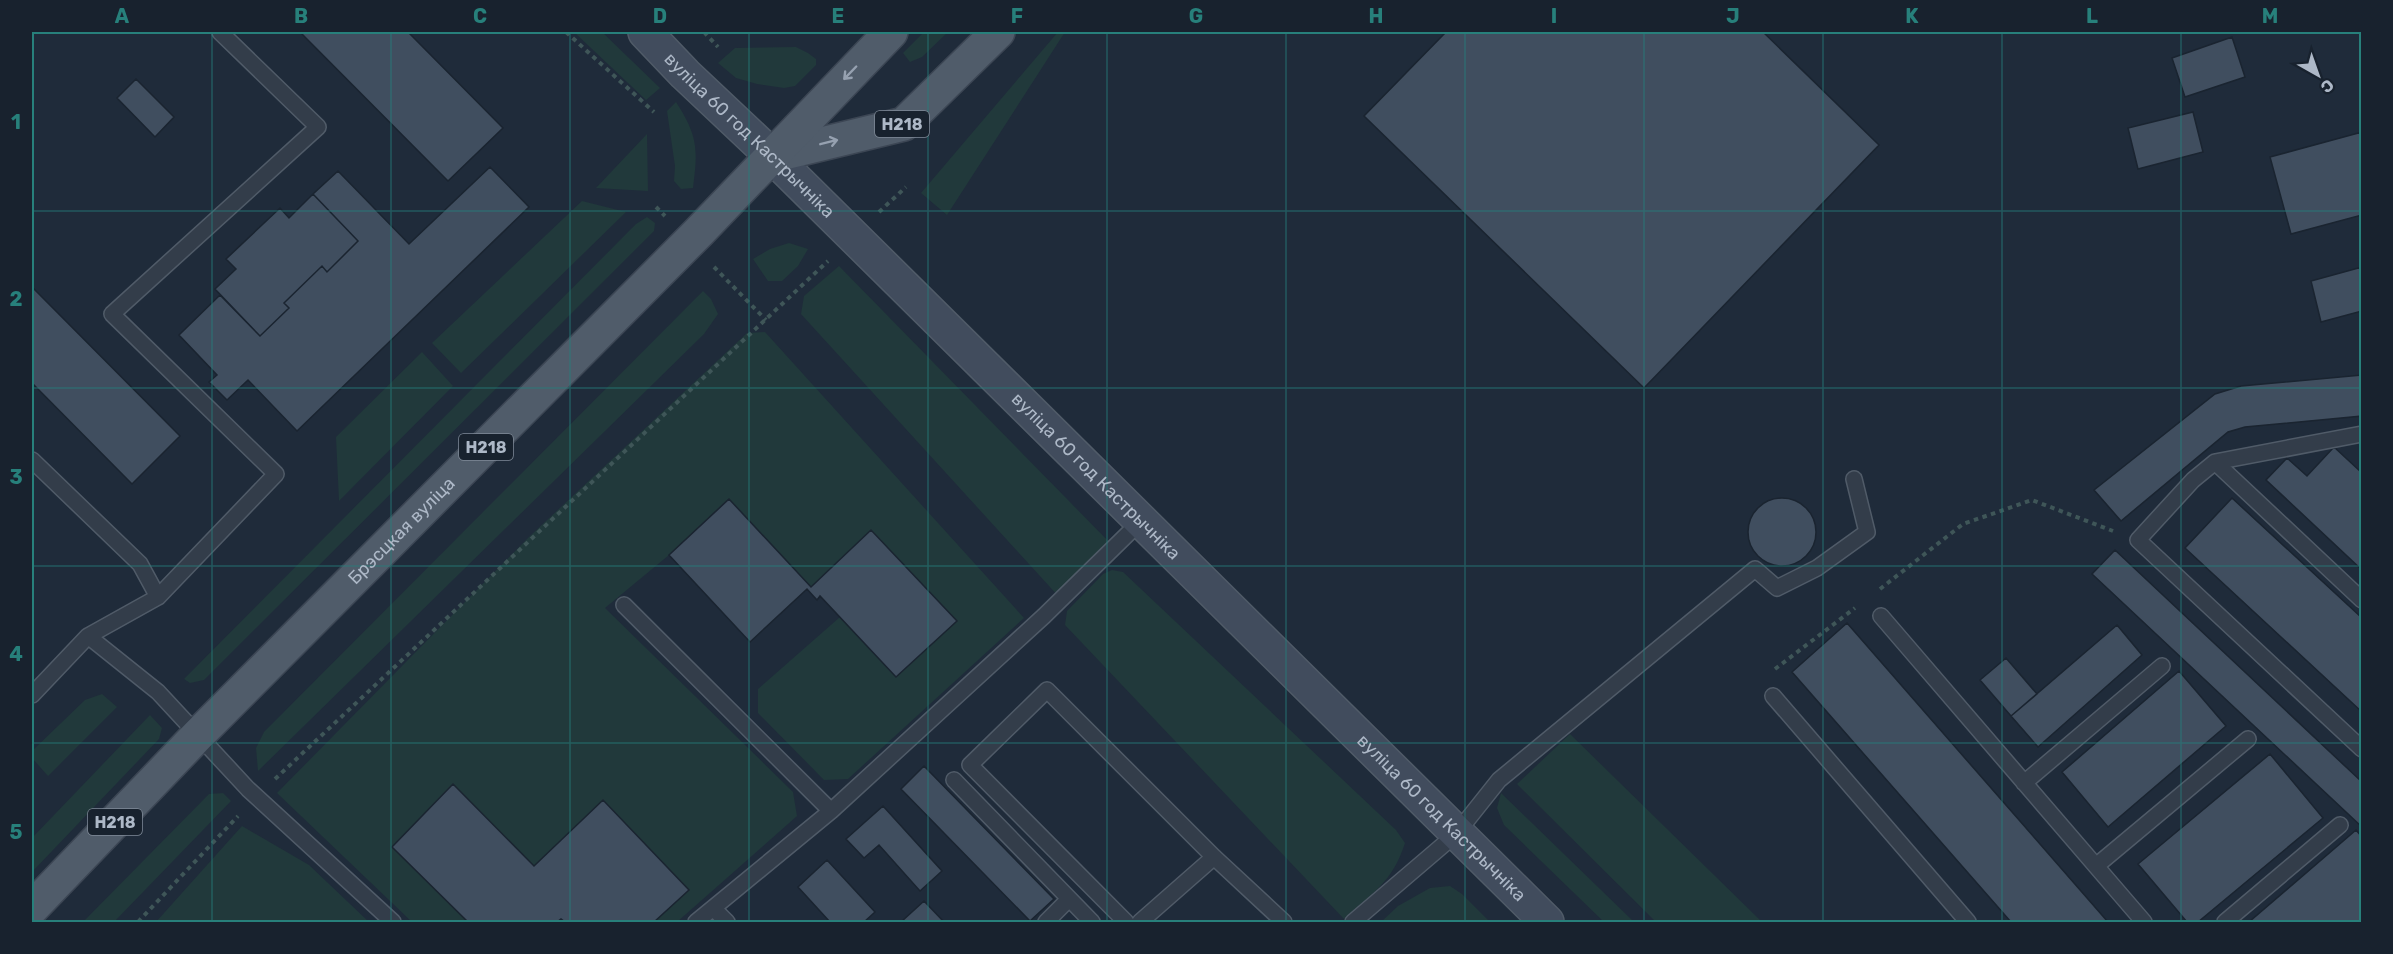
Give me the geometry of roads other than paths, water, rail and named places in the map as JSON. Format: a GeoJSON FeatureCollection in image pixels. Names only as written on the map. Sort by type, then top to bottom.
{"type":"FeatureCollection","features":[{"type":"Feature","properties":{"kind":"main road","name":"Брэсцкая вуліца"},"geometry":{"type":"LineString","coordinates":[[32,908],[198,735],[682,250],[891,32]]}},
{"type":"Feature","properties":{"kind":"main road","name":"Н218"},"geometry":{"type":"LineString","coordinates":[[772,156],[904,124],[998,32]]}},
{"type":"Feature","properties":{"kind":"street","name":"вуліца 60 год Кастрычніка"},"geometry":{"type":"LineString","coordinates":[[645,32],[1547,922]]}},
{"type":"Feature","properties":{"kind":"lane"},"geometry":{"type":"LineString","coordinates":[[32,694],[88,636],[158,597],[276,474],[112,314],[318,127],[220,32]]}},
{"type":"Feature","properties":{"kind":"lane"},"geometry":{"type":"LineString","coordinates":[[2361,434],[2215,462],[2193,480],[2138,540],[2361,749]]}},
{"type":"Feature","properties":{"kind":"lane"},"geometry":{"type":"LineString","coordinates":[[32,460],[140,564],[158,597]]}},
{"type":"Feature","properties":{"kind":"lane"},"geometry":{"type":"LineString","coordinates":[[2215,462],[2361,600]]}},
{"type":"Feature","properties":{"kind":"lane"},"geometry":{"type":"LineString","coordinates":[[1353,922],[1456,834],[1499,780],[1755,569],[1777,588],[1817,568],[1867,532],[1854,479]]}},
{"type":"Feature","properties":{"kind":"lane"},"geometry":{"type":"LineString","coordinates":[[696,922],[831,811],[1044,616],[1142,520]]}},
{"type":"Feature","properties":{"kind":"lane"},"geometry":{"type":"LineString","coordinates":[[624,605],[831,811]]}},
{"type":"Feature","properties":{"kind":"lane"},"geometry":{"type":"LineString","coordinates":[[1881,616],[2144,922]]}},
{"type":"Feature","properties":{"kind":"lane"},"geometry":{"type":"LineString","coordinates":[[88,636],[158,692],[256,796],[393,922]]}},
{"type":"Feature","properties":{"kind":"lane"},"geometry":{"type":"LineString","coordinates":[[2024,783],[2162,666]]}},
{"type":"Feature","properties":{"kind":"lane"},"geometry":{"type":"LineString","coordinates":[[1126,922],[970,765],[1047,690],[1214,857],[1284,922]]}},
{"type":"Feature","properties":{"kind":"lane"},"geometry":{"type":"LineString","coordinates":[[1773,696],[1968,922]]}},
{"type":"Feature","properties":{"kind":"lane"},"geometry":{"type":"LineString","coordinates":[[2096,866],[2248,739]]}},
{"type":"Feature","properties":{"kind":"lane"},"geometry":{"type":"LineString","coordinates":[[954,780],[1092,922]]}},
{"type":"Feature","properties":{"kind":"lane"},"geometry":{"type":"LineString","coordinates":[[2225,922],[2340,825]]}},
{"type":"Feature","properties":{"kind":"lane"},"geometry":{"type":"LineString","coordinates":[[1140,922],[1214,857]]}},
{"type":"Feature","properties":{"kind":"lane"},"geometry":{"type":"LineString","coordinates":[[1046,922],[1070,899]]}},
{"type":"Feature","properties":{"kind":"lane"},"geometry":{"type":"LineString","coordinates":[[712,908],[727,922]]}}]}
